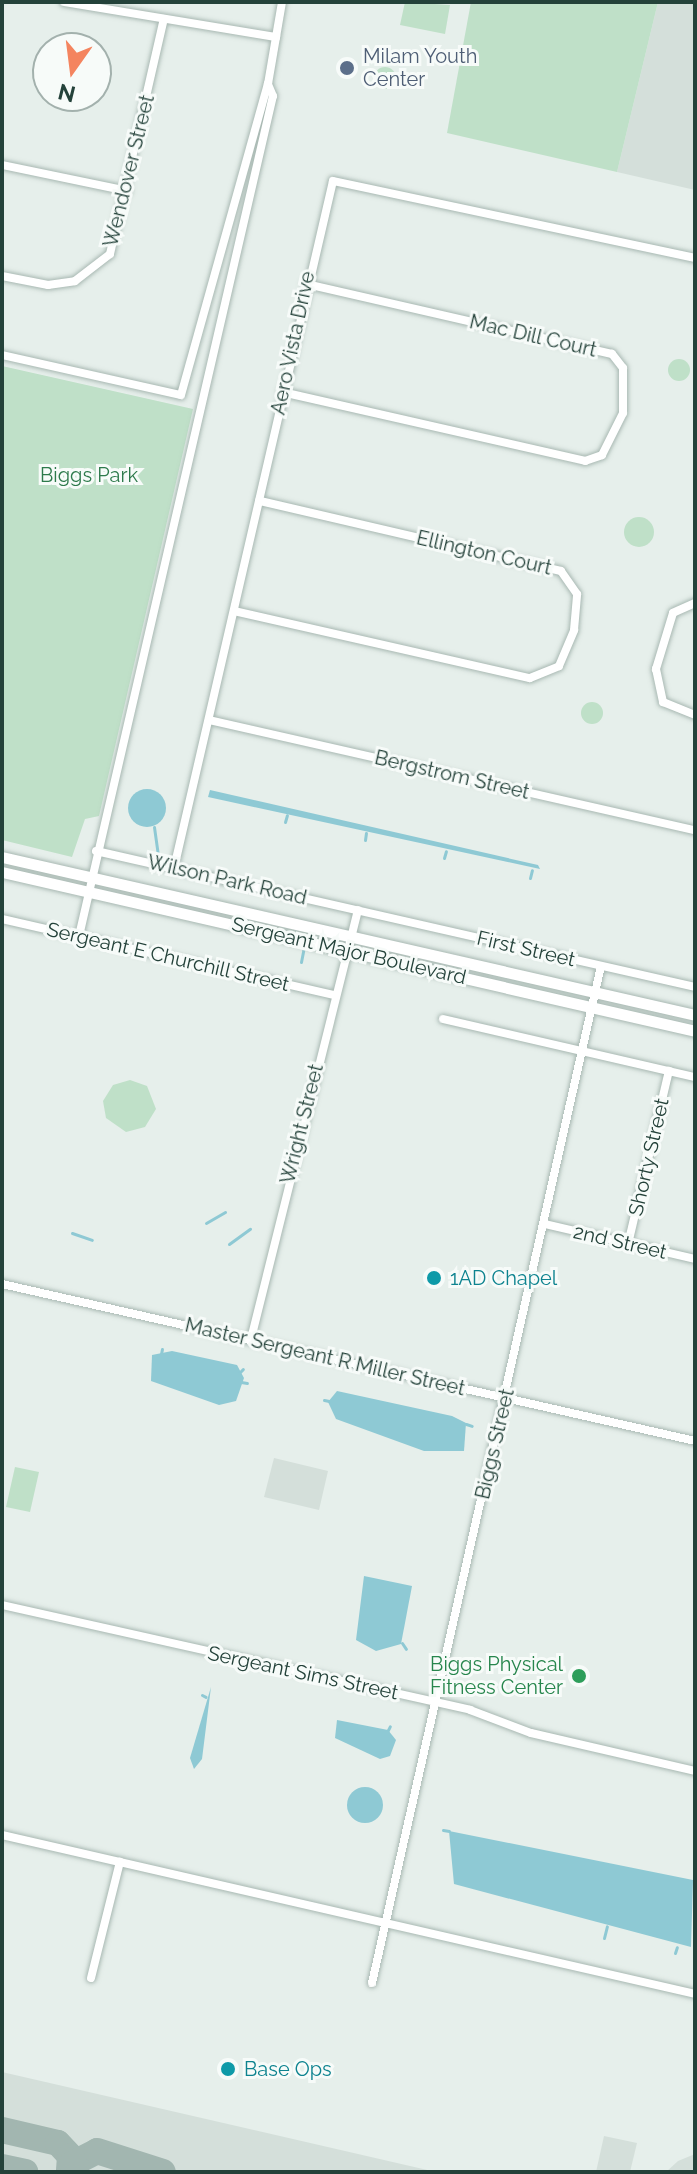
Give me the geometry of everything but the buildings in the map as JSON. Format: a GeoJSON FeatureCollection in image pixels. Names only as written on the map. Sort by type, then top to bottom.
{"type":"FeatureCollection","features":[{"type":"Feature","properties":{"kind":"street"},"geometry":{"type":"LineString","coordinates":[[64,2],[276,37]]}},
{"type":"Feature","properties":{"kind":"street"},"geometry":{"type":"LineString","coordinates":[[2,355],[181,395],[268,84],[282,2]]}},
{"type":"Feature","properties":{"kind":"street","name":"Wendover Street"},"geometry":{"type":"LineString","coordinates":[[2,276],[48,285],[94,270],[110,254],[127,191],[164,19]]}},
{"type":"Feature","properties":{"kind":"street"},"geometry":{"type":"LineString","coordinates":[[79,936],[96,851],[273,96],[268,84]]}},
{"type":"Feature","properties":{"kind":"street"},"geometry":{"type":"LineString","coordinates":[[2,165],[127,191]]}},
{"type":"Feature","properties":{"kind":"street","name":"Aero Vista Drive"},"geometry":{"type":"LineString","coordinates":[[174,868],[327,189],[343,178],[695,258]]}},
{"type":"Feature","properties":{"kind":"street","name":"Mac Dill Court"},"geometry":{"type":"LineString","coordinates":[[282,392],[585,461],[602,455],[623,413],[623,368],[612,354],[306,284]]}},
{"type":"Feature","properties":{"kind":"street","name":"Ellington Court"},"geometry":{"type":"LineString","coordinates":[[234,611],[530,678],[559,666],[574,630],[577,594],[561,571],[259,501]]}},
{"type":"Feature","properties":{"kind":"street"},"geometry":{"type":"LineString","coordinates":[[695,603],[673,613],[656,669],[663,702],[695,715]]}},
{"type":"Feature","properties":{"kind":"street","name":"Bergstrom Street"},"geometry":{"type":"LineString","coordinates":[[209,720],[695,830]]}},
{"type":"Feature","properties":{"kind":"street","name":"Wilson Park Road"},"geometry":{"type":"LineString","coordinates":[[96,851],[358,910]]}},
{"type":"Feature","properties":{"kind":"street","name":"Sergeant Major Boulevard"},"geometry":{"type":"LineString","coordinates":[[2,857],[695,1015]]}},
{"type":"Feature","properties":{"kind":"street","name":"Sergeant Major Boulevard"},"geometry":{"type":"LineString","coordinates":[[2,872],[695,1031]]}},
{"type":"Feature","properties":{"kind":"street","name":"Wright Street"},"geometry":{"type":"LineString","coordinates":[[251,1339],[334,995],[358,910]]}},
{"type":"Feature","properties":{"kind":"street","name":"First Street"},"geometry":{"type":"LineString","coordinates":[[358,910],[695,987]]}},
{"type":"Feature","properties":{"kind":"street","name":"Sergeant E Churchill Street"},"geometry":{"type":"LineString","coordinates":[[2,919],[334,995]]}},
{"type":"Feature","properties":{"kind":"street","name":"Biggs Street"},"geometry":{"type":"LineString","coordinates":[[372,1983],[601,966]]}},
{"type":"Feature","properties":{"kind":"street"},"geometry":{"type":"LineString","coordinates":[[443,1019],[695,1077]]}},
{"type":"Feature","properties":{"kind":"street","name":"Shorty Street"},"geometry":{"type":"LineString","coordinates":[[628,1244],[669,1071]]}},
{"type":"Feature","properties":{"kind":"street","name":"2nd Street"},"geometry":{"type":"LineString","coordinates":[[545,1224],[695,1259]]}},
{"type":"Feature","properties":{"kind":"street","name":"Master Sergeant R Miller Street"},"geometry":{"type":"LineString","coordinates":[[2,1284],[695,1441]]}},
{"type":"Feature","properties":{"kind":"street","name":"Sergeant Sims Street"},"geometry":{"type":"LineString","coordinates":[[2,1605],[436,1703],[695,1771]]}},
{"type":"Feature","properties":{"kind":"street"},"geometry":{"type":"LineString","coordinates":[[2,1835],[695,1994]]}},
{"type":"Feature","properties":{"kind":"street"},"geometry":{"type":"LineString","coordinates":[[91,1978],[120,1862]]}},
{"type":"Feature","properties":{"kind":"shaded area"},"geometry":{"type":"Polygon","coordinates":[[[658,2],[695,2],[695,190],[617,172],[658,2]]]}},
{"type":"Feature","properties":{"kind":"shaded area"},"geometry":{"type":"Polygon","coordinates":[[[274,1458],[328,1471],[319,1510],[264,1497],[274,1458]]]}},
{"type":"Feature","properties":{"kind":"shaded area"},"geometry":{"type":"Polygon","coordinates":[[[2,2072],[436,2172],[2,2172],[2,2072]]]}},
{"type":"Feature","properties":{"kind":"shaded area"},"geometry":{"type":"Polygon","coordinates":[[[604,2136],[637,2143],[630,2172],[596,2172],[604,2136]]]}},
{"type":"Feature","properties":{"kind":"shaded area"},"geometry":{"type":"Polygon","coordinates":[[[695,2154],[695,2172],[666,2172],[678,2161],[695,2154]]]}},
{"type":"Feature","properties":{"kind":"green space"},"geometry":{"type":"Polygon","coordinates":[[[405,2],[450,5],[445,34],[400,25],[405,2]]]}},
{"type":"Feature","properties":{"kind":"green space"},"geometry":{"type":"Polygon","coordinates":[[[471,2],[658,2],[617,172],[447,133],[471,2]]]}},
{"type":"Feature","properties":{"kind":"green space"},"geometry":{"type":"Polygon","coordinates":[[[385,67],[393,70],[396,78],[393,86],[385,89],[377,86],[374,78],[377,70],[385,67]]]}},
{"type":"Feature","properties":{"kind":"green space"},"geometry":{"type":"Polygon","coordinates":[[[679,359],[687,362],[690,370],[687,378],[679,381],[671,378],[668,370],[671,362],[679,359]]]}},
{"type":"Feature","properties":{"kind":"green space","name":"Biggs Park"},"geometry":{"type":"Polygon","coordinates":[[[2,366],[193,409],[99,816],[85,819],[72,857],[2,840],[2,366]]]}},
{"type":"Feature","properties":{"kind":"green space"},"geometry":{"type":"Polygon","coordinates":[[[639,517],[650,521],[654,532],[650,543],[639,547],[628,543],[624,532],[628,521],[639,517]]]}},
{"type":"Feature","properties":{"kind":"green space"},"geometry":{"type":"Polygon","coordinates":[[[592,702],[600,705],[603,713],[600,721],[592,724],[584,721],[581,713],[584,705],[592,702]]]}},
{"type":"Feature","properties":{"kind":"green space"},"geometry":{"type":"Polygon","coordinates":[[[130,1080],[147,1086],[156,1109],[145,1127],[126,1132],[106,1118],[103,1101],[113,1085],[130,1080]]]}},
{"type":"Feature","properties":{"kind":"green space"},"geometry":{"type":"Polygon","coordinates":[[[15,1467],[39,1472],[30,1512],[6,1507],[15,1467]]]}},
{"type":"Feature","properties":{"kind":"water"},"geometry":{"type":"Polygon","coordinates":[[[147,789],[160,795],[166,808],[160,821],[147,827],[134,821],[128,808],[134,795],[147,789]]]}},
{"type":"Feature","properties":{"kind":"water"},"geometry":{"type":"Polygon","coordinates":[[[210,790],[538,865],[540,869],[208,797],[210,790]]]}},
{"type":"Feature","properties":{"kind":"water"},"geometry":{"type":"Polygon","coordinates":[[[172,1351],[237,1365],[244,1378],[236,1401],[219,1405],[151,1381],[152,1355],[172,1351]]]}},
{"type":"Feature","properties":{"kind":"water"},"geometry":{"type":"Polygon","coordinates":[[[337,1391],[452,1416],[466,1423],[464,1451],[424,1451],[336,1419],[328,1402],[337,1391]]]}},
{"type":"Feature","properties":{"kind":"water"},"geometry":{"type":"Polygon","coordinates":[[[364,1576],[412,1586],[401,1644],[376,1651],[356,1640],[364,1576]]]}},
{"type":"Feature","properties":{"kind":"water"},"geometry":{"type":"Polygon","coordinates":[[[211,1687],[202,1759],[194,1769],[190,1758],[211,1687]]]}},
{"type":"Feature","properties":{"kind":"water"},"geometry":{"type":"Polygon","coordinates":[[[337,1720],[388,1730],[396,1740],[390,1756],[380,1759],[335,1738],[337,1720]]]}},
{"type":"Feature","properties":{"kind":"water"},"geometry":{"type":"Polygon","coordinates":[[[365,1787],[378,1792],[383,1805],[378,1818],[365,1823],[352,1818],[347,1805],[352,1792],[365,1787]]]}},
{"type":"Feature","properties":{"kind":"water"},"geometry":{"type":"Polygon","coordinates":[[[449,1831],[693,1880],[691,1947],[454,1884],[449,1831]]]}},
{"type":"Feature","properties":{"kind":"waterway"},"geometry":{"type":"LineString","coordinates":[[285,822],[287,815]]}},
{"type":"Feature","properties":{"kind":"waterway"},"geometry":{"type":"LineString","coordinates":[[154,827],[159,863]]}},
{"type":"Feature","properties":{"kind":"waterway"},"geometry":{"type":"LineString","coordinates":[[365,840],[366,833]]}},
{"type":"Feature","properties":{"kind":"waterway"},"geometry":{"type":"LineString","coordinates":[[444,858],[446,851]]}},
{"type":"Feature","properties":{"kind":"waterway"},"geometry":{"type":"LineString","coordinates":[[530,878],[532,870]]}},
{"type":"Feature","properties":{"kind":"waterway"},"geometry":{"type":"LineString","coordinates":[[301,962],[304,946]]}},
{"type":"Feature","properties":{"kind":"waterway"},"geometry":{"type":"LineString","coordinates":[[206,1223],[225,1212]]}},
{"type":"Feature","properties":{"kind":"waterway"},"geometry":{"type":"LineString","coordinates":[[229,1244],[250,1229]]}},
{"type":"Feature","properties":{"kind":"waterway"},"geometry":{"type":"LineString","coordinates":[[72,1233],[92,1240]]}},
{"type":"Feature","properties":{"kind":"waterway"},"geometry":{"type":"LineString","coordinates":[[161,1354],[162,1349]]}},
{"type":"Feature","properties":{"kind":"waterway"},"geometry":{"type":"LineString","coordinates":[[240,1372],[243,1369]]}},
{"type":"Feature","properties":{"kind":"waterway"},"geometry":{"type":"LineString","coordinates":[[241,1382],[247,1383]]}},
{"type":"Feature","properties":{"kind":"waterway"},"geometry":{"type":"LineString","coordinates":[[324,1400],[329,1401]]}},
{"type":"Feature","properties":{"kind":"waterway"},"geometry":{"type":"LineString","coordinates":[[466,1424],[472,1426]]}},
{"type":"Feature","properties":{"kind":"waterway"},"geometry":{"type":"LineString","coordinates":[[402,1643],[406,1649]]}},
{"type":"Feature","properties":{"kind":"waterway"},"geometry":{"type":"LineString","coordinates":[[202,1695],[206,1697]]}},
{"type":"Feature","properties":{"kind":"waterway"},"geometry":{"type":"LineString","coordinates":[[388,1730],[390,1726]]}},
{"type":"Feature","properties":{"kind":"waterway"},"geometry":{"type":"LineString","coordinates":[[443,1830],[449,1831]]}},
{"type":"Feature","properties":{"kind":"waterway"},"geometry":{"type":"LineString","coordinates":[[604,1938],[607,1926]]}},
{"type":"Feature","properties":{"kind":"waterway"},"geometry":{"type":"LineString","coordinates":[[675,1953],[677,1947]]}},
{"type":"Feature","properties":{"kind":"taxiway"},"geometry":{"type":"LineString","coordinates":[[2,2130],[58,2143],[70,2156],[69,2172]]}},
{"type":"Feature","properties":{"kind":"taxiway"},"geometry":{"type":"LineString","coordinates":[[72,2164],[97,2151],[163,2172]]}},
{"type":"Feature","properties":{"kind":"taxiway"},"geometry":{"type":"LineString","coordinates":[[2,2167],[25,2172]]}},
{"type":"Feature","properties":{"kind":"place","name":"Milam Youth Center"},"geometry":{"type":"Point","coordinates":[347,68]}},
{"type":"Feature","properties":{"kind":"place","name":"1AD Chapel"},"geometry":{"type":"Point","coordinates":[434,1278]}},
{"type":"Feature","properties":{"kind":"place","name":"Biggs Physical Fitness Center"},"geometry":{"type":"Point","coordinates":[579,1676]}},
{"type":"Feature","properties":{"kind":"place","name":"Base Ops"},"geometry":{"type":"Point","coordinates":[228,2069]}}]}
